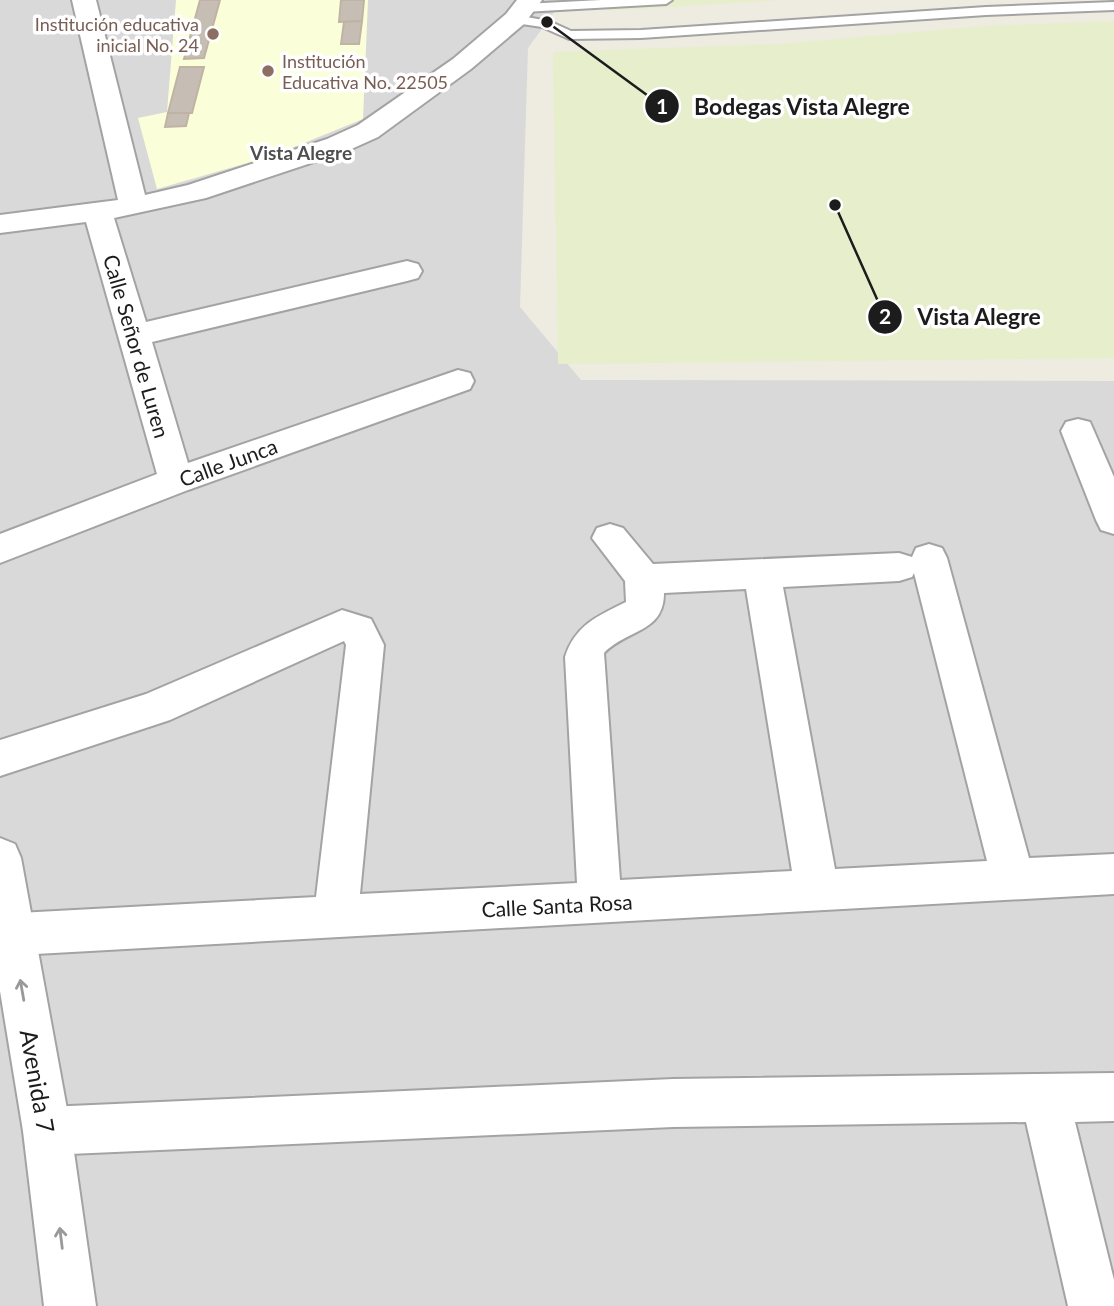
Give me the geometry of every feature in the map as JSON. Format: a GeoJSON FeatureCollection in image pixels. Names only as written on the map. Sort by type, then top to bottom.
{"type":"FeatureCollection","features":[{"type":"Feature","properties":{"kind":"street"},"geometry":{"type":"LineString","coordinates":[[84,0],[134,207]]}},
{"type":"Feature","properties":{"kind":"street"},"geometry":{"type":"LineString","coordinates":[[0,224],[134,207],[197,192],[292,162],[368,131],[462,64],[523,9]]}},
{"type":"Feature","properties":{"kind":"street","name":"Calle Señor de Luren"},"geometry":{"type":"LineString","coordinates":[[98,212],[132,337],[176,481]]}},
{"type":"Feature","properties":{"kind":"street"},"geometry":{"type":"LineString","coordinates":[[132,337],[407,271]]}},
{"type":"Feature","properties":{"kind":"street","name":"Calle Junca"},"geometry":{"type":"LineString","coordinates":[[0,549],[176,481],[458,381]]}},
{"type":"Feature","properties":{"kind":"street"},"geometry":{"type":"LineString","coordinates":[[1078,431],[1114,520]]}},
{"type":"Feature","properties":{"kind":"street"},"geometry":{"type":"LineString","coordinates":[[600,903],[584,657],[586,646],[601,632],[642,612],[648,598],[644,579],[610,538]]}},
{"type":"Feature","properties":{"kind":"street"},"geometry":{"type":"LineString","coordinates":[[644,579],[914,563],[1013,879]]}},
{"type":"Feature","properties":{"kind":"street"},"geometry":{"type":"LineString","coordinates":[[762,573],[817,891]]}},
{"type":"Feature","properties":{"kind":"street"},"geometry":{"type":"LineString","coordinates":[[0,758],[156,708],[342,625],[353,626],[362,633],[365,645],[336,915]]}},
{"type":"Feature","properties":{"kind":"street","name":"Avenida 7"},"geometry":{"type":"LineString","coordinates":[[0,858],[6,934],[47,1131],[70,1306]]}},
{"type":"Feature","properties":{"kind":"street","name":"Calle Santa Rosa"},"geometry":{"type":"LineString","coordinates":[[6,934],[1114,874]]}},
{"type":"Feature","properties":{"kind":"street"},"geometry":{"type":"LineString","coordinates":[[47,1131],[673,1103],[1114,1097]]}},
{"type":"Feature","properties":{"kind":"street"},"geometry":{"type":"LineString","coordinates":[[1045,1100],[1094,1306]]}},
{"type":"Feature","properties":{"kind":"lane"},"geometry":{"type":"LineString","coordinates":[[523,9],[666,0]]}},
{"type":"Feature","properties":{"kind":"lane"},"geometry":{"type":"LineString","coordinates":[[523,9],[545,24],[569,35],[617,35],[986,11],[1114,6]]}},
{"type":"Feature","properties":{"kind":"shaded area"},"geometry":{"type":"Polygon","coordinates":[[[0,0],[563,0],[528,48],[520,307],[581,380],[1114,381],[1114,1306],[0,1306],[0,0]]]}},
{"type":"Feature","properties":{"kind":"shaded area","name":"Institución Educativa No. 22505"},"geometry":{"type":"Polygon","coordinates":[[[176,0],[368,0],[363,119],[272,156],[157,189],[138,118],[167,112],[176,0]]]}},
{"type":"Feature","properties":{"kind":"shaded area"},"geometry":{"type":"Polygon","coordinates":[[[611,0],[781,0],[608,11],[611,0]]]}},
{"type":"Feature","properties":{"kind":"shaded area"},"geometry":{"type":"Polygon","coordinates":[[[1114,21],[1114,358],[558,364],[553,52],[781,44],[985,26],[1114,21]]]}},
{"type":"Feature","properties":{"kind":"building"},"geometry":{"type":"Polygon","coordinates":[[[200,0],[220,0],[204,58],[184,59],[200,0]]]}},
{"type":"Feature","properties":{"kind":"building"},"geometry":{"type":"Polygon","coordinates":[[[341,0],[364,0],[362,21],[339,22],[341,0]]]}},
{"type":"Feature","properties":{"kind":"building"},"geometry":{"type":"Polygon","coordinates":[[[362,21],[359,44],[341,44],[344,22],[362,21]]]}},
{"type":"Feature","properties":{"kind":"building"},"geometry":{"type":"Polygon","coordinates":[[[180,67],[204,67],[192,113],[168,113],[180,67]]]}},
{"type":"Feature","properties":{"kind":"building"},"geometry":{"type":"Polygon","coordinates":[[[168,113],[189,113],[186,126],[165,127],[168,113]]]}},
{"type":"Feature","properties":{"kind":"place","name":"Bodegas Vista Alegre"},"geometry":{"type":"Point","coordinates":[547,22]}},
{"type":"Feature","properties":{"kind":"place","name":"Institución educativa inicial No. 24"},"geometry":{"type":"Point","coordinates":[213,34]}},
{"type":"Feature","properties":{"kind":"place","name":"Institución Educativa No. 22505"},"geometry":{"type":"Point","coordinates":[268,71]}},
{"type":"Feature","properties":{"kind":"place","name":"Vista Alegre"},"geometry":{"type":"Point","coordinates":[835,205]}},
{"type":"Feature","properties":{"kind":"district","name":"Vista Alegre"},"geometry":{"type":"Point","coordinates":[301,152]}}]}
